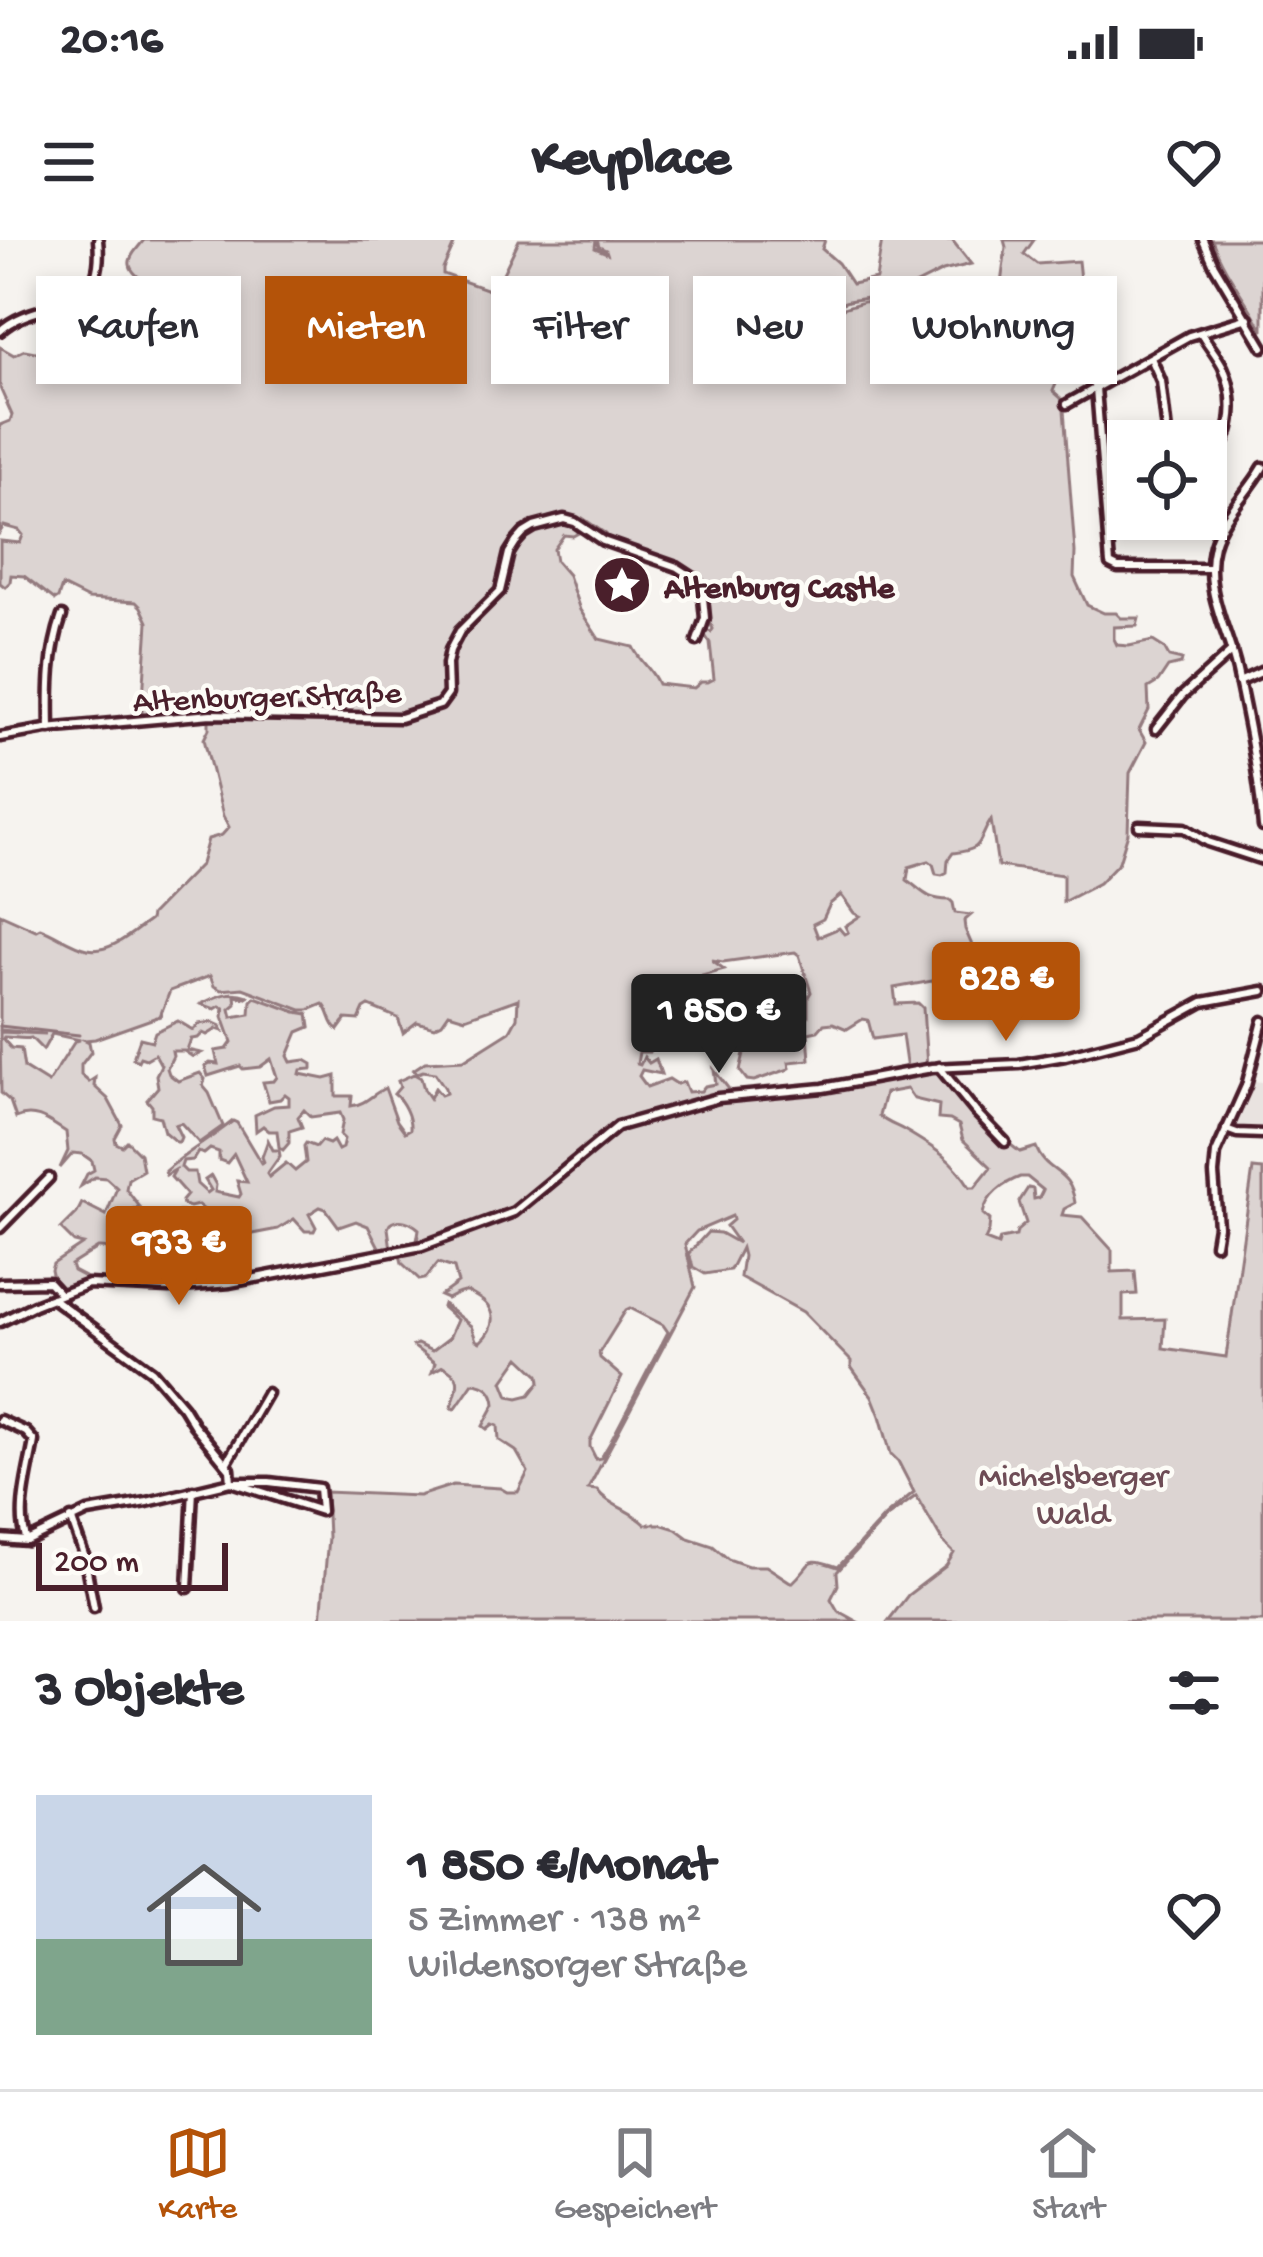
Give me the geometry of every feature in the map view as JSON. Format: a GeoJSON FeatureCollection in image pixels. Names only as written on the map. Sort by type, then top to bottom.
{"type":"FeatureCollection","features":[{"type":"Feature","properties":{"kind":"street"},"geometry":{"type":"LineString","coordinates":[[0,331],[20,315],[61,307],[80,297],[96,275],[98,240]]}},
{"type":"Feature","properties":{"kind":"street"},"geometry":{"type":"LineString","coordinates":[[1204,240],[1263,347]]}},
{"type":"Feature","properties":{"kind":"street"},"geometry":{"type":"LineString","coordinates":[[1067,404],[1200,332],[1248,318]]}},
{"type":"Feature","properties":{"kind":"street"},"geometry":{"type":"LineString","coordinates":[[1200,332],[1224,370],[1232,406],[1227,436]]}},
{"type":"Feature","properties":{"kind":"street"},"geometry":{"type":"LineString","coordinates":[[1150,357],[1161,381],[1166,420]]}},
{"type":"Feature","properties":{"kind":"street"},"geometry":{"type":"LineString","coordinates":[[1093,384],[1110,564],[1210,568]]}},
{"type":"Feature","properties":{"kind":"street"},"geometry":{"type":"LineString","coordinates":[[1263,467],[1221,529],[1210,568],[1239,682],[1263,827]]}},
{"type":"Feature","properties":{"kind":"street","name":"Altenburger Straße"},"geometry":{"type":"LineString","coordinates":[[0,736],[226,714],[400,718],[440,706],[448,694],[447,664],[454,642],[500,591],[516,542],[527,531],[559,519],[691,574],[701,588],[705,609],[705,626],[698,640]]}},
{"type":"Feature","properties":{"kind":"street"},"geometry":{"type":"LineString","coordinates":[[50,729],[52,647],[62,616]]}},
{"type":"Feature","properties":{"kind":"street"},"geometry":{"type":"LineString","coordinates":[[1156,729],[1182,695],[1232,652]]}},
{"type":"Feature","properties":{"kind":"street"},"geometry":{"type":"LineString","coordinates":[[1239,682],[1263,671]]}},
{"type":"Feature","properties":{"kind":"street"},"geometry":{"type":"LineString","coordinates":[[1139,826],[1185,829],[1263,860]]}},
{"type":"Feature","properties":{"kind":"street"},"geometry":{"type":"LineString","coordinates":[[0,1322],[78,1287],[230,1283],[415,1248],[457,1235],[514,1212],[618,1126],[736,1094],[823,1088],[939,1067],[1019,1064],[1091,1051],[1139,1036],[1203,1002],[1263,992]]}},
{"type":"Feature","properties":{"kind":"street"},"geometry":{"type":"LineString","coordinates":[[1215,1244],[1215,1161],[1246,1086],[1263,1022]]}},
{"type":"Feature","properties":{"kind":"street"},"geometry":{"type":"LineString","coordinates":[[939,1067],[1005,1142]]}},
{"type":"Feature","properties":{"kind":"street"},"geometry":{"type":"LineString","coordinates":[[1226,1129],[1263,1134]]}},
{"type":"Feature","properties":{"kind":"street"},"geometry":{"type":"LineString","coordinates":[[0,1228],[49,1178]]}},
{"type":"Feature","properties":{"kind":"street"},"geometry":{"type":"LineString","coordinates":[[0,1283],[49,1282],[78,1319],[134,1355],[183,1407],[232,1473],[231,1482]]}},
{"type":"Feature","properties":{"kind":"street"},"geometry":{"type":"LineString","coordinates":[[226,1464],[267,1394]]}},
{"type":"Feature","properties":{"kind":"street"},"geometry":{"type":"LineString","coordinates":[[0,1420],[33,1438],[25,1498],[27,1541]]}},
{"type":"Feature","properties":{"kind":"street"},"geometry":{"type":"LineString","coordinates":[[0,1539],[27,1541],[88,1512],[231,1482],[319,1488],[321,1511],[231,1482]]}},
{"type":"Feature","properties":{"kind":"street"},"geometry":{"type":"LineString","coordinates":[[188,1588],[193,1490]]}},
{"type":"Feature","properties":{"kind":"street"},"geometry":{"type":"LineString","coordinates":[[71,1518],[94,1607]]}},
{"type":"Feature","properties":{"kind":"shaded area"},"geometry":{"type":"Polygon","coordinates":[[[1252,1081],[1263,1082],[1263,1131],[1237,1129],[1235,1120],[1252,1081]]]}},
{"type":"Feature","properties":{"kind":"green space","name":"Michelsberger Wald"},"geometry":{"type":"Polygon","coordinates":[[[144,240],[456,240],[443,269],[449,276],[265,276],[265,384],[467,384],[467,282],[491,291],[491,384],[669,384],[669,276],[502,276],[519,240],[596,240],[595,248],[607,253],[597,240],[825,240],[822,249],[838,263],[852,284],[870,280],[870,298],[846,302],[846,276],[693,276],[693,384],[846,384],[846,307],[870,301],[870,384],[1056,384],[1053,391],[1064,410],[1074,577],[1087,605],[1121,618],[1139,618],[1137,626],[1114,627],[1117,645],[1153,641],[1169,657],[1182,660],[1148,688],[1149,710],[1139,730],[1146,742],[1130,773],[1128,833],[1119,862],[1099,883],[1063,902],[1063,875],[998,866],[991,820],[979,844],[953,853],[942,875],[936,874],[929,861],[909,867],[907,880],[922,892],[950,900],[955,913],[971,915],[964,921],[965,929],[987,980],[984,985],[932,981],[894,988],[896,1004],[918,1003],[923,1008],[927,1067],[907,1070],[902,1035],[873,1039],[868,1020],[863,1019],[847,1029],[824,1024],[808,1033],[810,1060],[789,1062],[786,1070],[747,1080],[740,1071],[742,1021],[777,1019],[783,1029],[796,1027],[800,1017],[808,1016],[811,992],[795,952],[712,960],[724,969],[702,975],[693,997],[682,994],[692,1028],[686,1032],[669,1028],[681,1037],[680,1042],[669,1044],[656,1037],[649,1052],[639,1052],[637,1064],[644,1057],[649,1063],[656,1059],[661,1074],[642,1070],[639,1076],[647,1087],[669,1079],[684,1082],[688,1092],[701,1091],[716,1084],[714,1070],[732,1093],[811,1094],[935,1071],[1004,1146],[1020,1152],[1036,1147],[1068,1183],[1075,1203],[1062,1215],[1082,1217],[1112,1250],[1112,1272],[1135,1271],[1137,1294],[1123,1295],[1123,1320],[1165,1319],[1163,1348],[1226,1357],[1253,1169],[1263,1170],[1263,1621],[888,1621],[908,1595],[946,1566],[954,1553],[916,1496],[887,1517],[837,1572],[838,1585],[831,1599],[838,1611],[856,1621],[321,1621],[328,1537],[326,1492],[419,1496],[453,1485],[518,1492],[528,1472],[516,1451],[499,1440],[498,1426],[483,1426],[495,1404],[489,1389],[473,1383],[452,1408],[458,1385],[455,1375],[443,1366],[432,1372],[435,1363],[413,1346],[432,1351],[449,1338],[457,1320],[443,1304],[471,1326],[480,1342],[492,1318],[487,1306],[469,1293],[447,1299],[440,1296],[458,1283],[454,1268],[438,1263],[420,1280],[402,1263],[400,1255],[420,1248],[419,1229],[412,1224],[390,1224],[391,1249],[381,1251],[368,1226],[356,1221],[339,1227],[320,1207],[309,1214],[314,1231],[305,1231],[294,1219],[278,1229],[242,1236],[227,1247],[222,1245],[225,1234],[208,1237],[200,1252],[187,1241],[163,1245],[156,1255],[152,1243],[177,1230],[179,1212],[196,1225],[211,1216],[198,1205],[183,1205],[187,1195],[171,1177],[175,1170],[166,1175],[165,1171],[233,1121],[261,1163],[268,1140],[273,1150],[279,1150],[269,1177],[286,1163],[295,1171],[306,1162],[306,1143],[316,1147],[321,1141],[333,1141],[338,1150],[344,1139],[340,1113],[311,1117],[304,1110],[298,1117],[302,1127],[289,1131],[289,1143],[283,1150],[277,1131],[263,1126],[256,1131],[255,1115],[289,1105],[289,1097],[285,1094],[269,1101],[263,1082],[277,1077],[271,1059],[260,1067],[240,1066],[208,1076],[205,1066],[218,1064],[215,1051],[227,1049],[232,1042],[224,1008],[201,1004],[236,993],[248,996],[235,996],[232,1017],[250,1014],[255,997],[308,1014],[310,1027],[298,1032],[288,1056],[291,1062],[312,1064],[312,1069],[300,1074],[325,1079],[336,1076],[336,1096],[352,1096],[351,1106],[385,1088],[405,1132],[410,1124],[394,1094],[400,1087],[398,1081],[414,1074],[421,1078],[430,1098],[435,1088],[441,1095],[446,1093],[435,1073],[413,1070],[425,1062],[464,1060],[510,1031],[517,1018],[518,999],[465,1018],[449,1013],[434,1027],[417,1022],[403,1033],[398,1018],[369,1006],[359,1020],[346,1019],[338,1030],[323,1004],[301,1010],[243,988],[221,990],[210,976],[170,991],[160,1016],[85,1040],[91,1052],[81,1065],[81,1075],[89,1082],[95,1078],[94,1086],[108,1099],[122,1125],[116,1143],[122,1146],[127,1141],[140,1154],[143,1170],[128,1179],[126,1189],[140,1207],[134,1213],[156,1265],[149,1268],[136,1253],[130,1230],[122,1225],[122,1247],[98,1248],[71,1265],[88,1282],[65,1291],[54,1283],[53,1264],[83,1244],[61,1229],[82,1203],[106,1215],[117,1188],[106,1178],[95,1177],[81,1186],[94,1170],[92,1161],[73,1153],[60,1168],[68,1151],[66,1132],[36,1116],[16,1118],[10,1101],[1,1093],[0,1032],[46,1034],[0,1030],[0,914],[81,947],[96,950],[113,945],[150,920],[201,864],[208,839],[229,827],[204,739],[209,719],[142,719],[142,708],[150,703],[143,698],[148,622],[141,607],[136,602],[88,599],[62,586],[55,600],[24,576],[11,575],[5,587],[0,583],[0,541],[20,543],[23,535],[4,526],[0,532],[0,425],[12,415],[0,388],[0,347],[14,355],[36,352],[36,384],[241,384],[241,276],[138,276],[130,267],[131,257],[144,240]],[[584,519],[586,529],[564,535],[554,549],[580,610],[599,639],[633,647],[658,684],[694,688],[714,679],[710,643],[704,634],[713,629],[702,588],[693,575],[673,563],[613,543],[584,519]],[[841,895],[823,919],[813,924],[818,937],[839,928],[848,932],[845,926],[860,916],[841,895]],[[52,1034],[43,1050],[31,1038],[3,1039],[11,1048],[21,1049],[24,1068],[48,1083],[80,1040],[52,1034]],[[907,1089],[885,1093],[879,1116],[942,1154],[975,1187],[991,1167],[963,1140],[959,1125],[938,1119],[939,1105],[914,1099],[907,1089]],[[210,1149],[198,1152],[181,1167],[195,1172],[197,1184],[207,1193],[211,1190],[205,1180],[211,1176],[215,1192],[239,1197],[237,1181],[247,1182],[234,1154],[227,1163],[219,1160],[219,1152],[210,1149]],[[1020,1177],[992,1196],[985,1207],[983,1214],[990,1220],[985,1240],[998,1245],[1000,1239],[1016,1236],[1026,1223],[1019,1202],[1028,1188],[1033,1189],[1034,1199],[1043,1190],[1020,1177]],[[732,1216],[697,1231],[685,1244],[695,1287],[588,1489],[597,1490],[645,1524],[676,1529],[713,1546],[728,1559],[766,1566],[792,1583],[815,1561],[838,1567],[914,1492],[891,1454],[872,1396],[851,1361],[803,1312],[740,1277],[741,1248],[730,1270],[705,1274],[693,1267],[689,1253],[708,1232],[738,1243],[726,1226],[732,1216]],[[630,1308],[599,1353],[622,1377],[590,1441],[596,1459],[611,1441],[668,1332],[630,1308]],[[520,1357],[503,1381],[509,1396],[518,1398],[530,1395],[540,1382],[520,1357]]]}},
{"type":"Feature","properties":{"kind":"green space"},"geometry":{"type":"Polygon","coordinates":[[[882,240],[952,240],[971,264],[933,276],[876,276],[882,240]]]}},
{"type":"Feature","properties":{"kind":"green space"},"geometry":{"type":"Polygon","coordinates":[[[1004,240],[1034,240],[1024,254],[1037,264],[1078,261],[1080,276],[1002,276],[1004,240]]]}},
{"type":"Feature","properties":{"kind":"green space"},"geometry":{"type":"Polygon","coordinates":[[[1212,240],[1263,240],[1263,331],[1223,264],[1212,240]]]}},
{"type":"Feature","properties":{"kind":"green space"},"geometry":{"type":"Polygon","coordinates":[[[178,1021],[193,1030],[212,1022],[223,1031],[191,1039],[187,1050],[201,1053],[193,1057],[172,1051],[167,1068],[178,1081],[200,1073],[205,1079],[203,1086],[223,1126],[199,1143],[181,1123],[175,1125],[179,1142],[164,1132],[147,1100],[158,1087],[156,1075],[161,1065],[155,1054],[138,1061],[133,1058],[140,1038],[152,1041],[155,1032],[178,1021]]]}},
{"type":"Feature","properties":{"kind":"waterway"},"geometry":{"type":"LineString","coordinates":[[0,1026],[79,1035]]}},
{"type":"Feature","properties":{"kind":"place","name":"Altenburg Castle"},"geometry":{"type":"Point","coordinates":[622,585]}}]}
